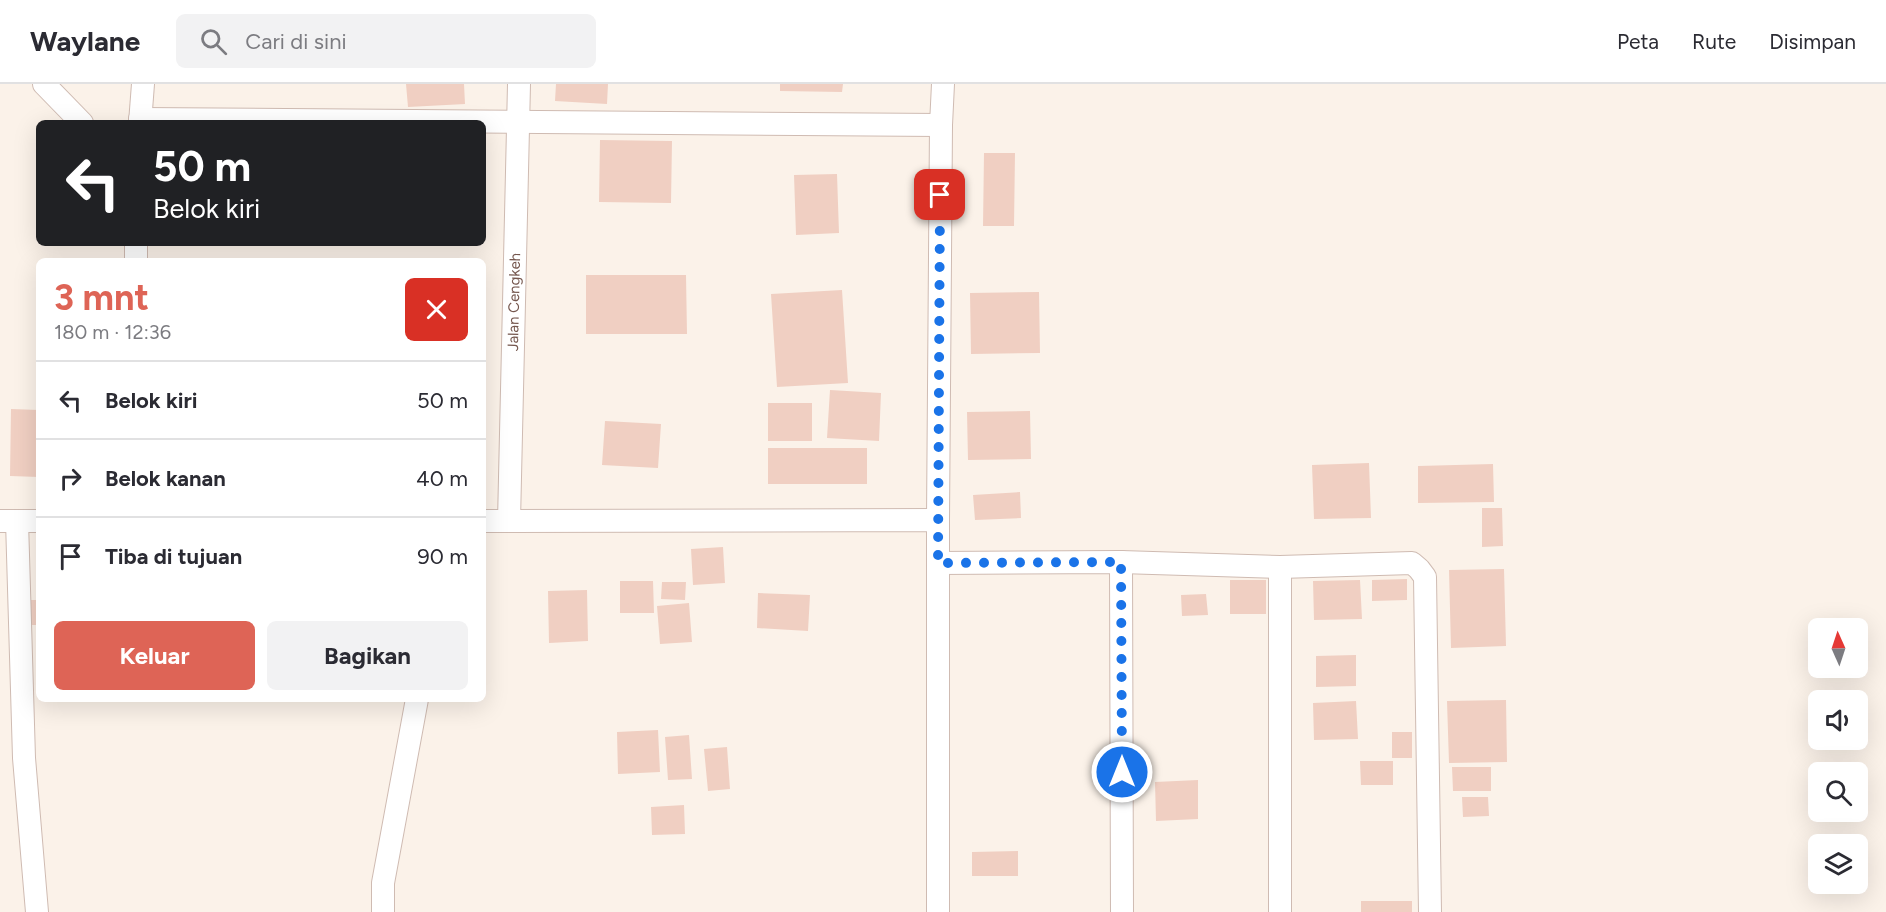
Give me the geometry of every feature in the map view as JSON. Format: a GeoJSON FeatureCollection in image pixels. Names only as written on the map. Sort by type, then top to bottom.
{"type":"FeatureCollection","features":[{"type":"Feature","properties":{"kind":"street"},"geometry":{"type":"LineString","coordinates":[[44,84],[79,120]]}},
{"type":"Feature","properties":{"kind":"street"},"geometry":{"type":"LineString","coordinates":[[140,120],[143,84]]}},
{"type":"Feature","properties":{"kind":"street","name":"Jalan Cengkeh"},"geometry":{"type":"LineString","coordinates":[[509,521],[519,84]]}},
{"type":"Feature","properties":{"kind":"street"},"geometry":{"type":"LineString","coordinates":[[938,912],[938,520],[943,84]]}},
{"type":"Feature","properties":{"kind":"street"},"geometry":{"type":"LineString","coordinates":[[486,122],[941,125]]}},
{"type":"Feature","properties":{"kind":"street"},"geometry":{"type":"LineString","coordinates":[[486,521],[938,520]]}},
{"type":"Feature","properties":{"kind":"street"},"geometry":{"type":"LineString","coordinates":[[19,521],[24,758],[37,912]]}},
{"type":"Feature","properties":{"kind":"street"},"geometry":{"type":"LineString","coordinates":[[938,563],[1121,562],[1280,567],[1412,563],[1425,577],[1430,912]]}},
{"type":"Feature","properties":{"kind":"street"},"geometry":{"type":"LineString","coordinates":[[1121,562],[1122,912]]}},
{"type":"Feature","properties":{"kind":"street"},"geometry":{"type":"LineString","coordinates":[[1280,567],[1280,912]]}},
{"type":"Feature","properties":{"kind":"street"},"geometry":{"type":"LineString","coordinates":[[383,912],[383,883],[416,702]]}},
{"type":"Feature","properties":{"kind":"building"},"geometry":{"type":"Polygon","coordinates":[[[406,84],[464,84],[465,104],[408,107],[406,84]]]}},
{"type":"Feature","properties":{"kind":"building"},"geometry":{"type":"Polygon","coordinates":[[[556,84],[608,84],[607,104],[555,101],[556,84]]]}},
{"type":"Feature","properties":{"kind":"building"},"geometry":{"type":"Polygon","coordinates":[[[780,84],[843,84],[842,92],[780,91],[780,84]]]}},
{"type":"Feature","properties":{"kind":"building"},"geometry":{"type":"Polygon","coordinates":[[[600,140],[672,141],[671,203],[599,202],[600,140]]]}},
{"type":"Feature","properties":{"kind":"building"},"geometry":{"type":"Polygon","coordinates":[[[984,153],[1015,153],[1014,226],[983,226],[984,153]]]}},
{"type":"Feature","properties":{"kind":"building"},"geometry":{"type":"Polygon","coordinates":[[[837,174],[839,233],[796,235],[794,175],[837,174]]]}},
{"type":"Feature","properties":{"kind":"building"},"geometry":{"type":"Polygon","coordinates":[[[586,275],[686,275],[687,334],[586,334],[586,275]]]}},
{"type":"Feature","properties":{"kind":"building"},"geometry":{"type":"Polygon","coordinates":[[[842,290],[848,383],[777,387],[771,294],[842,290]]]}},
{"type":"Feature","properties":{"kind":"building"},"geometry":{"type":"Polygon","coordinates":[[[1039,292],[1040,353],[971,354],[970,293],[1039,292]]]}},
{"type":"Feature","properties":{"kind":"building"},"geometry":{"type":"Polygon","coordinates":[[[830,390],[881,393],[879,441],[827,438],[830,390]]]}},
{"type":"Feature","properties":{"kind":"building"},"geometry":{"type":"Polygon","coordinates":[[[768,403],[812,403],[812,441],[768,441],[768,403]]]}},
{"type":"Feature","properties":{"kind":"building"},"geometry":{"type":"Polygon","coordinates":[[[11,409],[36,410],[36,477],[10,476],[11,409]]]}},
{"type":"Feature","properties":{"kind":"building"},"geometry":{"type":"Polygon","coordinates":[[[1030,411],[1031,459],[968,460],[967,412],[1030,411]]]}},
{"type":"Feature","properties":{"kind":"building"},"geometry":{"type":"Polygon","coordinates":[[[605,421],[661,424],[658,468],[602,465],[605,421]]]}},
{"type":"Feature","properties":{"kind":"building"},"geometry":{"type":"Polygon","coordinates":[[[768,448],[867,448],[867,484],[768,484],[768,448]]]}},
{"type":"Feature","properties":{"kind":"building"},"geometry":{"type":"Polygon","coordinates":[[[1369,463],[1371,518],[1314,519],[1312,465],[1369,463]]]}},
{"type":"Feature","properties":{"kind":"building"},"geometry":{"type":"Polygon","coordinates":[[[1493,464],[1494,502],[1418,503],[1418,466],[1493,464]]]}},
{"type":"Feature","properties":{"kind":"building"},"geometry":{"type":"Polygon","coordinates":[[[1020,492],[1021,518],[975,520],[973,495],[1020,492]]]}},
{"type":"Feature","properties":{"kind":"building"},"geometry":{"type":"Polygon","coordinates":[[[1482,508],[1502,508],[1503,546],[1482,547],[1482,508]]]}},
{"type":"Feature","properties":{"kind":"building"},"geometry":{"type":"Polygon","coordinates":[[[723,547],[725,583],[693,585],[691,549],[723,547]]]}},
{"type":"Feature","properties":{"kind":"building"},"geometry":{"type":"Polygon","coordinates":[[[1504,569],[1506,646],[1451,648],[1449,570],[1504,569]]]}},
{"type":"Feature","properties":{"kind":"building"},"geometry":{"type":"Polygon","coordinates":[[[1407,579],[1407,600],[1372,601],[1372,580],[1407,579]]]}},
{"type":"Feature","properties":{"kind":"building"},"geometry":{"type":"Polygon","coordinates":[[[1230,580],[1266,580],[1266,614],[1230,614],[1230,580]]]}},
{"type":"Feature","properties":{"kind":"building"},"geometry":{"type":"Polygon","coordinates":[[[1360,580],[1362,619],[1314,620],[1313,581],[1360,580]]]}},
{"type":"Feature","properties":{"kind":"building"},"geometry":{"type":"Polygon","coordinates":[[[620,581],[653,581],[654,613],[620,613],[620,581]]]}},
{"type":"Feature","properties":{"kind":"building"},"geometry":{"type":"Polygon","coordinates":[[[662,582],[686,582],[685,600],[661,599],[662,582]]]}},
{"type":"Feature","properties":{"kind":"building"},"geometry":{"type":"Polygon","coordinates":[[[587,590],[588,641],[549,643],[548,591],[587,590]]]}},
{"type":"Feature","properties":{"kind":"building"},"geometry":{"type":"Polygon","coordinates":[[[758,593],[810,595],[808,631],[757,628],[758,593]]]}},
{"type":"Feature","properties":{"kind":"building"},"geometry":{"type":"Polygon","coordinates":[[[1206,594],[1208,615],[1182,616],[1181,595],[1206,594]]]}},
{"type":"Feature","properties":{"kind":"building"},"geometry":{"type":"Polygon","coordinates":[[[28,600],[36,600],[36,625],[27,625],[28,600]]]}},
{"type":"Feature","properties":{"kind":"building"},"geometry":{"type":"Polygon","coordinates":[[[689,603],[692,642],[660,644],[657,606],[689,603]]]}},
{"type":"Feature","properties":{"kind":"building"},"geometry":{"type":"Polygon","coordinates":[[[1356,655],[1356,686],[1316,687],[1316,656],[1356,655]]]}},
{"type":"Feature","properties":{"kind":"building"},"geometry":{"type":"Polygon","coordinates":[[[1506,700],[1507,762],[1449,763],[1447,701],[1506,700]]]}},
{"type":"Feature","properties":{"kind":"building"},"geometry":{"type":"Polygon","coordinates":[[[1356,701],[1358,739],[1314,740],[1313,703],[1356,701]]]}},
{"type":"Feature","properties":{"kind":"building"},"geometry":{"type":"Polygon","coordinates":[[[658,730],[660,772],[618,774],[617,732],[658,730]]]}},
{"type":"Feature","properties":{"kind":"building"},"geometry":{"type":"Polygon","coordinates":[[[1392,732],[1412,732],[1412,758],[1392,758],[1392,732]]]}},
{"type":"Feature","properties":{"kind":"building"},"geometry":{"type":"Polygon","coordinates":[[[689,735],[692,779],[668,780],[665,737],[689,735]]]}},
{"type":"Feature","properties":{"kind":"building"},"geometry":{"type":"Polygon","coordinates":[[[727,747],[730,789],[708,791],[704,749],[727,747]]]}},
{"type":"Feature","properties":{"kind":"building"},"geometry":{"type":"Polygon","coordinates":[[[1360,761],[1393,761],[1393,785],[1361,785],[1360,761]]]}},
{"type":"Feature","properties":{"kind":"building"},"geometry":{"type":"Polygon","coordinates":[[[1452,767],[1491,767],[1491,791],[1453,791],[1452,767]]]}},
{"type":"Feature","properties":{"kind":"building"},"geometry":{"type":"Polygon","coordinates":[[[1198,780],[1198,819],[1156,821],[1155,782],[1198,780]]]}},
{"type":"Feature","properties":{"kind":"building"},"geometry":{"type":"Polygon","coordinates":[[[1462,797],[1488,797],[1489,816],[1463,817],[1462,797]]]}},
{"type":"Feature","properties":{"kind":"building"},"geometry":{"type":"Polygon","coordinates":[[[684,805],[685,834],[652,835],[651,807],[684,805]]]}},
{"type":"Feature","properties":{"kind":"building"},"geometry":{"type":"Polygon","coordinates":[[[1018,851],[1018,876],[972,876],[972,852],[1018,851]]]}},
{"type":"Feature","properties":{"kind":"building"},"geometry":{"type":"Polygon","coordinates":[[[1361,901],[1412,901],[1412,912],[1361,912],[1361,901]]]}},
{"type":"Feature","properties":{"kind":"route"},"geometry":{"type":"LineString","coordinates":[[940,195],[938,563],[1121,562],[1122,772]]}}]}
